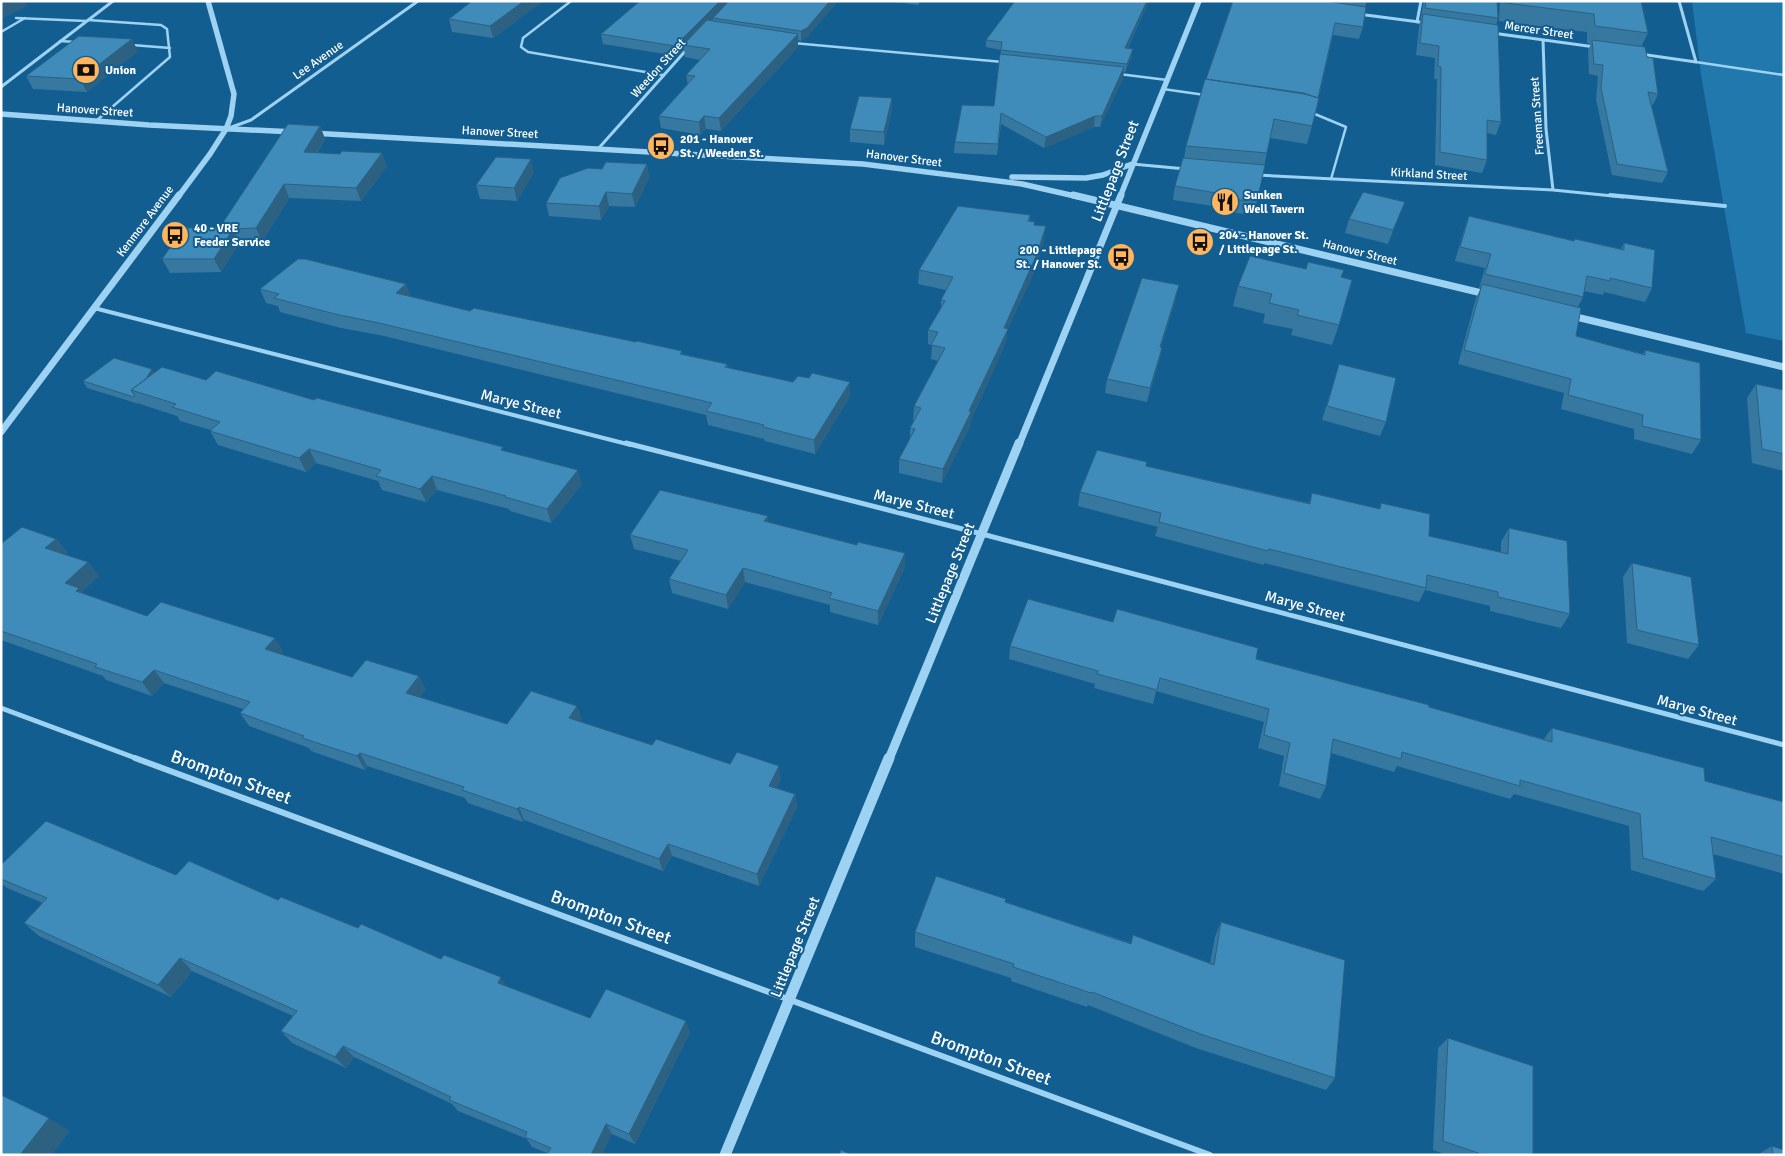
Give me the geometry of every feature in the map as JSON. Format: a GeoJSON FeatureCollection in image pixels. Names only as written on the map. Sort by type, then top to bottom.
{"type":"FeatureCollection","features":[{"type":"Feature","properties":{"kind":"street"},"geometry":{"type":"LineString","coordinates":[[1,87],[113,1]]}},
{"type":"Feature","properties":{"kind":"street","name":"Kenmore Avenue"},"geometry":{"type":"LineString","coordinates":[[1,432],[210,154],[226,129],[231,116],[234,94],[208,1]]}},
{"type":"Feature","properties":{"kind":"street","name":"Lee Avenue"},"geometry":{"type":"LineString","coordinates":[[226,129],[251,120],[292,88],[418,1]]}},
{"type":"Feature","properties":{"kind":"street","name":"Littlepage Street"},"geometry":{"type":"LineString","coordinates":[[725,1155],[1118,205],[1132,164],[1199,1]]}},
{"type":"Feature","properties":{"kind":"street"},"geometry":{"type":"LineString","coordinates":[[1417,22],[1421,1]]}},
{"type":"Feature","properties":{"kind":"street"},"geometry":{"type":"LineString","coordinates":[[1639,54],[1696,62],[1679,1]]}},
{"type":"Feature","properties":{"kind":"street"},"geometry":{"type":"LineString","coordinates":[[1349,13],[1436,25]]}},
{"type":"Feature","properties":{"kind":"street","name":"Mercer Street"},"geometry":{"type":"LineString","coordinates":[[1485,32],[1600,48]]}},
{"type":"Feature","properties":{"kind":"street","name":"Freeman Street"},"geometry":{"type":"LineString","coordinates":[[1543,40],[1546,129],[1553,190]]}},
{"type":"Feature","properties":{"kind":"street","name":"Weedon Street"},"geometry":{"type":"LineString","coordinates":[[598,149],[663,74],[694,42]]}},
{"type":"Feature","properties":{"kind":"street","name":"Hanover Street"},"geometry":{"type":"LineString","coordinates":[[1,114],[226,129],[863,164],[970,177],[1022,184],[1118,205],[1493,296]]}},
{"type":"Feature","properties":{"kind":"street"},"geometry":{"type":"LineString","coordinates":[[970,177],[1086,178],[1103,175],[1132,164],[1188,169]]}},
{"type":"Feature","properties":{"kind":"street","name":"Kirkland Street"},"geometry":{"type":"LineString","coordinates":[[1253,175],[1553,190],[1725,206]]}},
{"type":"Feature","properties":{"kind":"street","name":"Marye Street"},"geometry":{"type":"LineString","coordinates":[[94,308],[982,534],[1784,745]]}},
{"type":"Feature","properties":{"kind":"street"},"geometry":{"type":"LineString","coordinates":[[1561,313],[1784,367]]}},
{"type":"Feature","properties":{"kind":"street","name":"Brompton Street"},"geometry":{"type":"LineString","coordinates":[[1,708],[1210,1155]]}},
{"type":"Feature","properties":{"kind":"lane"},"geometry":{"type":"LineString","coordinates":[[571,1],[523,38],[521,47],[528,52],[663,74]]}},
{"type":"Feature","properties":{"kind":"lane"},"geometry":{"type":"LineString","coordinates":[[16,18],[162,25],[167,29],[170,58],[96,121]]}},
{"type":"Feature","properties":{"kind":"lane"},"geometry":{"type":"LineString","coordinates":[[1,32],[25,18]]}},
{"type":"Feature","properties":{"kind":"lane"},"geometry":{"type":"LineString","coordinates":[[60,41],[79,42]]}},
{"type":"Feature","properties":{"kind":"lane"},"geometry":{"type":"LineString","coordinates":[[792,43],[1007,62]]}},
{"type":"Feature","properties":{"kind":"lane"},"geometry":{"type":"LineString","coordinates":[[130,45],[170,48]]}},
{"type":"Feature","properties":{"kind":"lane"},"geometry":{"type":"LineString","coordinates":[[1696,62],[1784,75]]}},
{"type":"Feature","properties":{"kind":"lane"},"geometry":{"type":"LineString","coordinates":[[1115,74],[1167,80]]}},
{"type":"Feature","properties":{"kind":"lane"},"geometry":{"type":"LineString","coordinates":[[1163,89],[1207,95]]}},
{"type":"Feature","properties":{"kind":"lane"},"geometry":{"type":"LineString","coordinates":[[1310,112],[1346,127],[1331,179]]}},
{"type":"Feature","properties":{"kind":"shaded area"},"geometry":{"type":"Polygon","coordinates":[[[1692,1],[1784,1],[1784,341],[1746,333],[1701,75],[1692,1]]]}},
{"type":"Feature","properties":{"kind":"building"},"geometry":{"type":"Polygon","coordinates":[[[472,1],[524,1],[490,26],[449,19],[472,1]]]}},
{"type":"Feature","properties":{"kind":"building"},"geometry":{"type":"Polygon","coordinates":[[[640,1],[720,1],[675,46],[601,34],[640,1]]]}},
{"type":"Feature","properties":{"kind":"building"},"geometry":{"type":"Polygon","coordinates":[[[729,1],[830,1],[807,28],[801,31],[713,18],[729,1]]]}},
{"type":"Feature","properties":{"kind":"building"},"geometry":{"type":"Polygon","coordinates":[[[1015,1],[1147,1],[1125,48],[1133,49],[1127,64],[1001,50],[1002,42],[986,40],[1015,1]]]}},
{"type":"Feature","properties":{"kind":"building"},"geometry":{"type":"Polygon","coordinates":[[[1233,1],[1325,1],[1366,7],[1363,27],[1335,23],[1318,98],[1304,93],[1206,79],[1233,1]]]}},
{"type":"Feature","properties":{"kind":"building"},"geometry":{"type":"Polygon","coordinates":[[[1426,1],[1497,1],[1498,18],[1425,8],[1426,1]]]}},
{"type":"Feature","properties":{"kind":"building"},"geometry":{"type":"Polygon","coordinates":[[[1506,1],[1641,1],[1648,33],[1595,26],[1594,14],[1506,3],[1506,1]]]}},
{"type":"Feature","properties":{"kind":"building"},"geometry":{"type":"Polygon","coordinates":[[[1423,14],[1498,25],[1501,122],[1487,120],[1487,160],[1440,152],[1441,67],[1438,66],[1439,46],[1420,43],[1423,14]]]}},
{"type":"Feature","properties":{"kind":"building"},"geometry":{"type":"Polygon","coordinates":[[[707,20],[798,34],[719,118],[704,116],[699,122],[659,116],[695,76],[686,75],[710,49],[683,45],[707,20]]]}},
{"type":"Feature","properties":{"kind":"building"},"geometry":{"type":"Polygon","coordinates":[[[79,36],[132,39],[80,79],[26,76],[79,36]]]}},
{"type":"Feature","properties":{"kind":"building"},"geometry":{"type":"Polygon","coordinates":[[[1592,40],[1645,47],[1647,57],[1653,58],[1658,94],[1648,92],[1668,172],[1617,164],[1601,88],[1603,65],[1594,64],[1592,40]]]}},
{"type":"Feature","properties":{"kind":"building"},"geometry":{"type":"Polygon","coordinates":[[[1000,54],[1124,67],[1102,116],[1095,116],[1046,137],[1001,113],[998,144],[955,142],[962,105],[994,106],[1000,54]]]}},
{"type":"Feature","properties":{"kind":"building"},"geometry":{"type":"Polygon","coordinates":[[[1205,79],[1319,98],[1312,126],[1274,119],[1267,153],[1186,146],[1205,79]]]}},
{"type":"Feature","properties":{"kind":"building"},"geometry":{"type":"Polygon","coordinates":[[[859,96],[892,98],[884,132],[850,129],[859,96]]]}},
{"type":"Feature","properties":{"kind":"building"},"geometry":{"type":"Polygon","coordinates":[[[288,124],[320,126],[304,152],[340,154],[342,151],[382,153],[356,188],[284,184],[256,228],[233,229],[214,259],[162,259],[184,228],[220,227],[288,124]]]}},
{"type":"Feature","properties":{"kind":"building"},"geometry":{"type":"Polygon","coordinates":[[[496,157],[531,159],[514,188],[476,185],[496,157]]]}},
{"type":"Feature","properties":{"kind":"building"},"geometry":{"type":"Polygon","coordinates":[[[1183,158],[1265,165],[1258,197],[1248,195],[1247,201],[1215,196],[1216,193],[1175,186],[1183,158]]]}},
{"type":"Feature","properties":{"kind":"building"},"geometry":{"type":"Polygon","coordinates":[[[606,162],[647,164],[632,194],[606,192],[599,206],[546,203],[560,178],[588,168],[602,169],[606,162]]]}},
{"type":"Feature","properties":{"kind":"building"},"geometry":{"type":"Polygon","coordinates":[[[1363,192],[1405,202],[1393,230],[1349,219],[1363,192]]]}},
{"type":"Feature","properties":{"kind":"building"},"geometry":{"type":"Polygon","coordinates":[[[958,206],[1030,215],[1028,221],[1035,222],[1034,225],[1046,226],[1037,254],[1004,328],[1008,329],[943,469],[899,459],[915,429],[910,428],[921,408],[914,406],[945,348],[931,345],[938,332],[928,330],[945,301],[941,300],[953,277],[919,270],[958,206]]]}},
{"type":"Feature","properties":{"kind":"building"},"geometry":{"type":"Polygon","coordinates":[[[1469,216],[1574,241],[1575,239],[1624,250],[1624,243],[1655,250],[1652,288],[1610,278],[1610,281],[1587,276],[1583,297],[1485,274],[1491,254],[1460,247],[1469,216]]]}},
{"type":"Feature","properties":{"kind":"building"},"geometry":{"type":"Polygon","coordinates":[[[1250,256],[1306,269],[1308,262],[1344,270],[1341,277],[1352,280],[1339,325],[1297,315],[1299,310],[1269,303],[1272,294],[1238,286],[1250,256]]]}},
{"type":"Feature","properties":{"kind":"building"},"geometry":{"type":"Polygon","coordinates":[[[298,259],[305,259],[406,284],[396,293],[470,311],[474,308],[637,341],[682,351],[680,354],[727,364],[725,367],[793,382],[798,376],[809,378],[812,373],[850,382],[814,440],[763,427],[764,425],[706,411],[712,403],[335,314],[274,298],[279,294],[260,289],[298,259]]]}},
{"type":"Feature","properties":{"kind":"building"},"geometry":{"type":"Polygon","coordinates":[[[1142,278],[1179,285],[1150,388],[1107,379],[1142,278]]]}},
{"type":"Feature","properties":{"kind":"building"},"geometry":{"type":"Polygon","coordinates":[[[1482,284],[1581,308],[1576,336],[1645,355],[1645,350],[1700,363],[1701,440],[1642,426],[1643,415],[1568,395],[1571,379],[1464,350],[1482,284]]]}},
{"type":"Feature","properties":{"kind":"building"},"geometry":{"type":"Polygon","coordinates":[[[114,358],[152,369],[146,379],[131,390],[134,397],[83,381],[114,358]]]}},
{"type":"Feature","properties":{"kind":"building"},"geometry":{"type":"Polygon","coordinates":[[[1339,364],[1396,378],[1386,422],[1327,406],[1339,364]]]}},
{"type":"Feature","properties":{"kind":"building"},"geometry":{"type":"Polygon","coordinates":[[[162,367],[206,380],[216,371],[314,400],[317,398],[503,447],[501,450],[578,470],[547,509],[432,476],[420,489],[376,476],[381,470],[309,449],[299,458],[210,431],[220,422],[172,407],[176,404],[131,390],[162,367]]]}},
{"type":"Feature","properties":{"kind":"building"},"geometry":{"type":"Polygon","coordinates":[[[1756,384],[1784,390],[1784,454],[1762,449],[1756,384]]]}},
{"type":"Feature","properties":{"kind":"building"},"geometry":{"type":"Polygon","coordinates":[[[1097,450],[1147,462],[1146,466],[1310,504],[1312,493],[1380,509],[1381,503],[1430,514],[1429,536],[1508,554],[1509,528],[1567,541],[1570,614],[1498,597],[1498,592],[1427,575],[1426,588],[1269,549],[1268,551],[1159,522],[1161,513],[1080,492],[1097,450]]]}},
{"type":"Feature","properties":{"kind":"building"},"geometry":{"type":"Polygon","coordinates":[[[660,490],[768,516],[764,521],[857,545],[858,542],[905,553],[878,611],[829,598],[832,593],[743,568],[726,595],[669,579],[688,550],[630,535],[660,490]]]}},
{"type":"Feature","properties":{"kind":"building"},"geometry":{"type":"Polygon","coordinates":[[[22,527],[56,539],[45,548],[88,562],[65,583],[79,588],[76,591],[147,616],[161,602],[275,638],[265,649],[352,677],[366,660],[419,676],[406,693],[507,724],[531,691],[577,706],[569,718],[652,745],[656,739],[730,764],[737,752],[779,766],[769,786],[795,794],[757,874],[668,844],[659,859],[519,807],[517,809],[462,790],[464,787],[360,753],[357,756],[302,738],[304,736],[240,713],[250,702],[154,670],[142,682],[95,667],[97,664],[1,631],[1,544],[22,527]]]}},
{"type":"Feature","properties":{"kind":"building"},"geometry":{"type":"Polygon","coordinates":[[[1632,563],[1691,577],[1699,645],[1637,630],[1632,563]]]}},
{"type":"Feature","properties":{"kind":"building"},"geometry":{"type":"Polygon","coordinates":[[[1028,599],[1113,622],[1117,609],[1258,648],[1256,659],[1429,705],[1429,707],[1552,742],[1552,728],[1704,768],[1705,781],[1784,802],[1784,857],[1711,837],[1716,879],[1643,858],[1640,814],[1520,780],[1520,786],[1402,752],[1401,759],[1333,739],[1326,786],[1284,773],[1290,743],[1264,735],[1269,709],[1160,678],[1157,690],[1097,674],[1098,671],[1010,646],[1028,599]]]}},
{"type":"Feature","properties":{"kind":"building"},"geometry":{"type":"Polygon","coordinates":[[[46,821],[176,875],[189,861],[278,900],[281,897],[358,928],[361,924],[441,959],[444,955],[501,977],[498,983],[590,1018],[606,989],[686,1021],[629,1134],[606,1124],[591,1155],[546,1155],[551,1148],[525,1137],[527,1132],[449,1100],[451,1097],[343,1046],[335,1057],[281,1031],[297,1011],[180,958],[158,985],[24,923],[47,898],[1,879],[1,865],[46,821]]]}},
{"type":"Feature","properties":{"kind":"building"},"geometry":{"type":"Polygon","coordinates":[[[936,876],[1006,899],[1005,902],[1131,944],[1133,935],[1214,965],[1221,922],[1345,960],[1335,1078],[1203,1035],[1092,992],[1013,967],[1014,964],[915,932],[936,876]]]}},
{"type":"Feature","properties":{"kind":"building"},"geometry":{"type":"Polygon","coordinates":[[[1448,1038],[1533,1066],[1533,1155],[1484,1155],[1443,1141],[1448,1038]]]}},
{"type":"Feature","properties":{"kind":"building"},"geometry":{"type":"Polygon","coordinates":[[[1,1095],[49,1118],[20,1155],[1,1155],[1,1095]]]}},
{"type":"Feature","properties":{"kind":"building"},"geometry":{"type":"Polygon","coordinates":[[[1772,1146],[1784,1150],[1784,1155],[1773,1155],[1772,1146]]]}},
{"type":"Feature","properties":{"kind":"building"},"geometry":{"type":"Polygon","coordinates":[[[841,1150],[852,1155],[839,1155],[841,1150]]]}},
{"type":"Feature","properties":{"kind":"place","name":"Union"},"geometry":{"type":"Point","coordinates":[86,70]}},
{"type":"Feature","properties":{"kind":"place","name":"201 - Hanover St. / Weeden St."},"geometry":{"type":"Point","coordinates":[661,146]}},
{"type":"Feature","properties":{"kind":"place","name":"Sunken Well Tavern"},"geometry":{"type":"Point","coordinates":[1225,202]}},
{"type":"Feature","properties":{"kind":"place","name":"40 - VRE Feeder Service"},"geometry":{"type":"Point","coordinates":[175,235]}},
{"type":"Feature","properties":{"kind":"place","name":"204 - Hanover St. / Littlepage St."},"geometry":{"type":"Point","coordinates":[1200,242]}},
{"type":"Feature","properties":{"kind":"place","name":"200 - Littlepage St. / Hanover St."},"geometry":{"type":"Point","coordinates":[1121,257]}}]}
